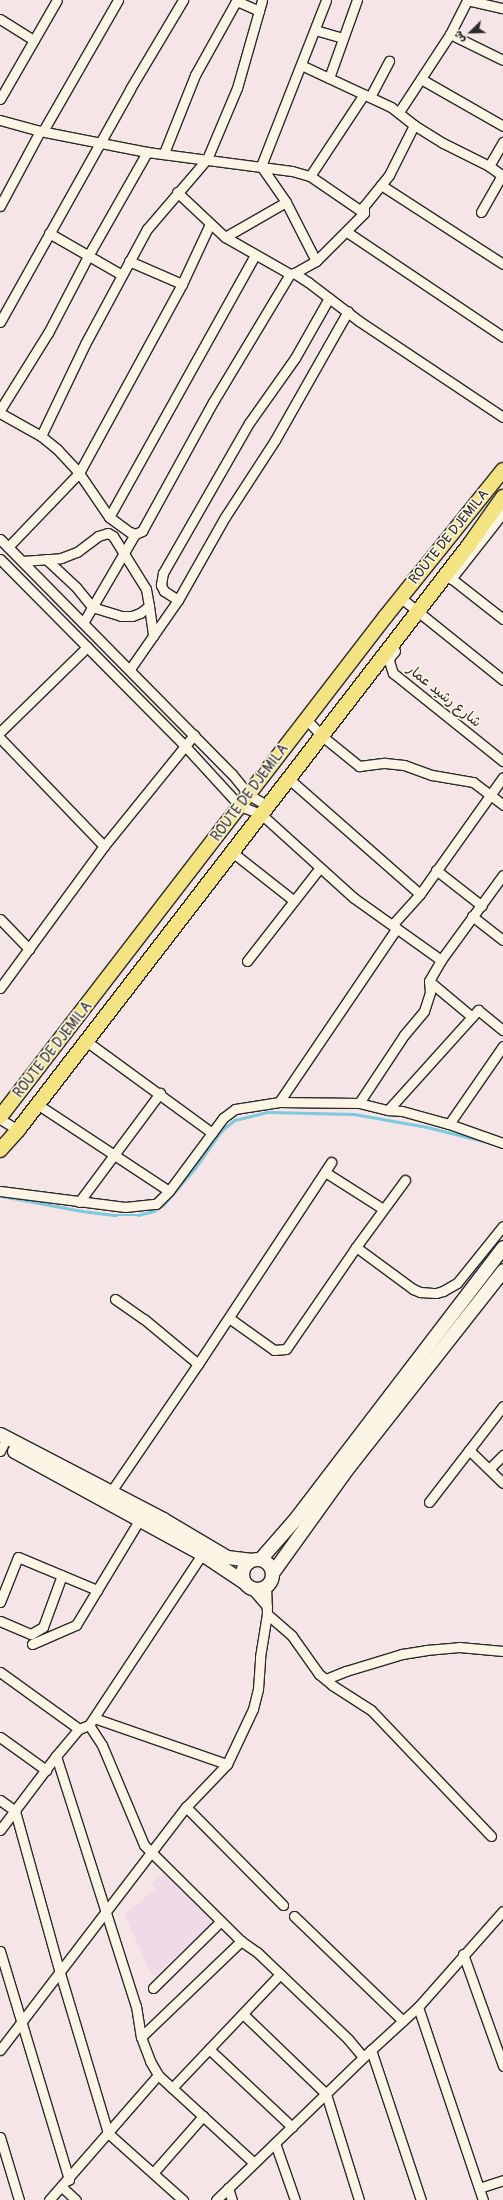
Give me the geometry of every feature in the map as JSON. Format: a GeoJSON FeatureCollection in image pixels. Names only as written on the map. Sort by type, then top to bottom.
{"type":"FeatureCollection","features":[{"type":"Feature","properties":{"kind":"main road","name":"ROUTE DE DJEMILA"},"geometry":{"type":"LineString","coordinates":[[0,1118],[401,598],[503,470]]}},
{"type":"Feature","properties":{"kind":"main road"},"geometry":{"type":"LineString","coordinates":[[0,1150],[18,1130],[288,779],[421,613],[503,497]]}},
{"type":"Feature","properties":{"kind":"main road"},"geometry":{"type":"LineString","coordinates":[[248,1586],[241,1572],[246,1563],[255,1559],[295,1519],[503,1247]]}},
{"type":"Feature","properties":{"kind":"main road"},"geometry":{"type":"LineString","coordinates":[[108,1496],[140,1519],[202,1554],[248,1586],[257,1590],[266,1586],[271,1580],[272,1573],[349,1466],[503,1270]]}},
{"type":"Feature","properties":{"kind":"main road"},"geometry":{"type":"LineString","coordinates":[[1,1443],[227,1556],[255,1559],[268,1564],[272,1573]]}},
{"type":"Feature","properties":{"kind":"street"},"geometry":{"type":"LineString","coordinates":[[0,99],[57,0]]}},
{"type":"Feature","properties":{"kind":"street"},"geometry":{"type":"LineString","coordinates":[[0,206],[41,131],[118,0]]}},
{"type":"Feature","properties":{"kind":"street"},"geometry":{"type":"LineString","coordinates":[[0,322],[49,233],[183,0]]}},
{"type":"Feature","properties":{"kind":"street"},"geometry":{"type":"LineString","coordinates":[[41,436],[85,344],[147,229],[177,192],[207,159],[237,88],[262,0]]}},
{"type":"Feature","properties":{"kind":"street"},"geometry":{"type":"LineString","coordinates":[[262,166],[326,0]]}},
{"type":"Feature","properties":{"kind":"street"},"geometry":{"type":"LineString","coordinates":[[328,78],[357,0]]}},
{"type":"Feature","properties":{"kind":"street"},"geometry":{"type":"LineString","coordinates":[[399,112],[450,34],[467,0],[503,8]]}},
{"type":"Feature","properties":{"kind":"street"},"geometry":{"type":"LineString","coordinates":[[164,154],[195,75],[235,4],[239,2],[259,11]]}},
{"type":"Feature","properties":{"kind":"street"},"geometry":{"type":"LineString","coordinates":[[0,19],[34,40]]}},
{"type":"Feature","properties":{"kind":"street"},"geometry":{"type":"LineString","coordinates":[[315,30],[343,38]]}},
{"type":"Feature","properties":{"kind":"street"},"geometry":{"type":"LineString","coordinates":[[450,34],[503,60]]}},
{"type":"Feature","properties":{"kind":"street"},"geometry":{"type":"LineString","coordinates":[[310,176],[367,96],[389,61]]}},
{"type":"Feature","properties":{"kind":"street"},"geometry":{"type":"LineString","coordinates":[[302,65],[399,112],[414,125],[443,143],[489,166],[502,175],[481,212]]}},
{"type":"Feature","properties":{"kind":"street"},"geometry":{"type":"LineString","coordinates":[[422,79],[503,126]]}},
{"type":"Feature","properties":{"kind":"street"},"geometry":{"type":"LineString","coordinates":[[0,120],[41,131],[147,152],[292,171],[310,176],[364,213]]}},
{"type":"Feature","properties":{"kind":"street"},"geometry":{"type":"LineString","coordinates":[[83,623],[123,553],[136,534],[142,531],[213,402],[292,274],[316,261],[347,232],[364,213],[364,206],[389,175],[414,125]]}},
{"type":"Feature","properties":{"kind":"street"},"geometry":{"type":"LineString","coordinates":[[489,166],[503,142]]}},
{"type":"Feature","properties":{"kind":"street"},"geometry":{"type":"LineString","coordinates":[[0,410],[48,333],[88,256],[147,152]]}},
{"type":"Feature","properties":{"kind":"street"},"geometry":{"type":"LineString","coordinates":[[262,166],[286,202],[316,261]]}},
{"type":"Feature","properties":{"kind":"street"},"geometry":{"type":"LineString","coordinates":[[381,185],[503,264]]}},
{"type":"Feature","properties":{"kind":"street"},"geometry":{"type":"LineString","coordinates":[[177,192],[225,237],[254,255],[292,274],[348,311],[371,329],[503,417]]}},
{"type":"Feature","properties":{"kind":"street"},"geometry":{"type":"LineString","coordinates":[[225,237],[286,202]]}},
{"type":"Feature","properties":{"kind":"street"},"geometry":{"type":"LineString","coordinates":[[8,547],[79,472],[182,284],[210,224]]}},
{"type":"Feature","properties":{"kind":"street"},"geometry":{"type":"LineString","coordinates":[[347,232],[503,337]]}},
{"type":"Feature","properties":{"kind":"street"},"geometry":{"type":"LineString","coordinates":[[49,233],[122,276]]}},
{"type":"Feature","properties":{"kind":"street"},"geometry":{"type":"LineString","coordinates":[[109,517],[254,255]]}},
{"type":"Feature","properties":{"kind":"street"},"geometry":{"type":"LineString","coordinates":[[129,260],[182,284]]}},
{"type":"Feature","properties":{"kind":"street"},"geometry":{"type":"LineString","coordinates":[[178,600],[164,591],[161,585],[163,573],[249,423],[295,358],[329,298]]}},
{"type":"Feature","properties":{"kind":"street"},"geometry":{"type":"LineString","coordinates":[[130,669],[178,600],[225,517],[275,440],[348,311]]}},
{"type":"Feature","properties":{"kind":"street"},"geometry":{"type":"LineString","coordinates":[[0,413],[41,436],[57,449],[79,472],[109,517],[136,534]]}},
{"type":"Feature","properties":{"kind":"street","name":"شارع رشيد عمار"},"geometry":{"type":"LineString","coordinates":[[503,513],[452,579],[421,613],[390,657],[389,666],[393,673],[503,761]]}},
{"type":"Feature","properties":{"kind":"street"},"geometry":{"type":"LineString","coordinates":[[22,561],[61,558],[77,552],[98,536],[108,533],[113,536],[146,589],[153,636]]}},
{"type":"Feature","properties":{"kind":"street"},"geometry":{"type":"LineString","coordinates":[[0,539],[232,774],[244,801],[264,810]]}},
{"type":"Feature","properties":{"kind":"street"},"geometry":{"type":"LineString","coordinates":[[46,558],[76,587],[92,607],[121,616],[132,616],[140,613],[149,606]]}},
{"type":"Feature","properties":{"kind":"street"},"geometry":{"type":"LineString","coordinates":[[0,559],[185,746],[244,801],[264,810],[319,869],[354,898],[441,960]]}},
{"type":"Feature","properties":{"kind":"street"},"geometry":{"type":"LineString","coordinates":[[452,579],[503,619]]}},
{"type":"Feature","properties":{"kind":"street"},"geometry":{"type":"LineString","coordinates":[[401,598],[503,680]]}},
{"type":"Feature","properties":{"kind":"street"},"geometry":{"type":"LineString","coordinates":[[0,732],[87,647]]}},
{"type":"Feature","properties":{"kind":"street"},"geometry":{"type":"LineString","coordinates":[[307,720],[322,736],[358,766],[385,763],[404,765],[432,775],[473,782],[503,805]]}},
{"type":"Feature","properties":{"kind":"street"},"geometry":{"type":"LineString","coordinates":[[0,988],[104,846],[194,735]]}},
{"type":"Feature","properties":{"kind":"street"},"geometry":{"type":"LineString","coordinates":[[0,738],[104,846]]}},
{"type":"Feature","properties":{"kind":"street"},"geometry":{"type":"LineString","coordinates":[[279,1102],[395,926],[420,894],[503,777]]}},
{"type":"Feature","properties":{"kind":"street"},"geometry":{"type":"LineString","coordinates":[[288,779],[420,894]]}},
{"type":"Feature","properties":{"kind":"street"},"geometry":{"type":"LineString","coordinates":[[232,852],[293,900]]}},
{"type":"Feature","properties":{"kind":"street"},"geometry":{"type":"LineString","coordinates":[[247,960],[319,869]]}},
{"type":"Feature","properties":{"kind":"street"},"geometry":{"type":"LineString","coordinates":[[436,870],[482,906]]}},
{"type":"Feature","properties":{"kind":"street"},"geometry":{"type":"LineString","coordinates":[[359,1103],[404,1035],[424,1011],[430,992],[428,981],[441,960],[472,916],[482,906],[502,880]]}},
{"type":"Feature","properties":{"kind":"street"},"geometry":{"type":"LineString","coordinates":[[472,916],[503,940]]}},
{"type":"Feature","properties":{"kind":"street"},"geometry":{"type":"LineString","coordinates":[[0,920],[29,950]]}},
{"type":"Feature","properties":{"kind":"street"},"geometry":{"type":"LineString","coordinates":[[428,981],[472,1017]]}},
{"type":"Feature","properties":{"kind":"street"},"geometry":{"type":"LineString","coordinates":[[388,1110],[478,1010],[503,1030]]}},
{"type":"Feature","properties":{"kind":"street"},"geometry":{"type":"LineString","coordinates":[[86,1041],[160,1093],[212,1133]]}},
{"type":"Feature","properties":{"kind":"street"},"geometry":{"type":"LineString","coordinates":[[449,1124],[503,1046]]}},
{"type":"Feature","properties":{"kind":"street"},"geometry":{"type":"LineString","coordinates":[[79,1202],[160,1093]]}},
{"type":"Feature","properties":{"kind":"street"},"geometry":{"type":"LineString","coordinates":[[0,1191],[125,1207],[143,1207],[156,1204],[169,1191],[223,1118],[235,1109],[279,1102],[359,1103],[388,1110],[402,1111],[502,1141]]}},
{"type":"Feature","properties":{"kind":"street"},"geometry":{"type":"LineString","coordinates":[[37,1104],[169,1191]]}},
{"type":"Feature","properties":{"kind":"street"},"geometry":{"type":"LineString","coordinates":[[0,1118],[18,1130]]}},
{"type":"Feature","properties":{"kind":"street"},"geometry":{"type":"LineString","coordinates":[[108,1496],[229,1318],[326,1172],[331,1162]]}},
{"type":"Feature","properties":{"kind":"street"},"geometry":{"type":"LineString","coordinates":[[326,1172],[383,1209]]}},
{"type":"Feature","properties":{"kind":"street"},"geometry":{"type":"LineString","coordinates":[[229,1318],[274,1350],[286,1349],[356,1247],[405,1180]]}},
{"type":"Feature","properties":{"kind":"street"},"geometry":{"type":"LineString","coordinates":[[356,1247],[413,1289],[436,1293],[451,1287],[457,1282],[503,1226]]}},
{"type":"Feature","properties":{"kind":"street"},"geometry":{"type":"LineString","coordinates":[[115,1299],[144,1319],[198,1364]]}},
{"type":"Feature","properties":{"kind":"street"},"geometry":{"type":"LineString","coordinates":[[429,1502],[503,1406]]}},
{"type":"Feature","properties":{"kind":"street"},"geometry":{"type":"LineString","coordinates":[[469,1450],[503,1483]]}},
{"type":"Feature","properties":{"kind":"street"},"geometry":{"type":"LineString","coordinates":[[489,1469],[503,1455]]}},
{"type":"Feature","properties":{"kind":"street"},"geometry":{"type":"LineString","coordinates":[[32,1644],[76,1625],[140,1519]]}},
{"type":"Feature","properties":{"kind":"street"},"geometry":{"type":"LineString","coordinates":[[0,1830],[56,1756],[79,1729],[91,1721],[202,1554]]}},
{"type":"Feature","properties":{"kind":"street"},"geometry":{"type":"LineString","coordinates":[[0,1602],[18,1557],[97,1590]]}},
{"type":"Feature","properties":{"kind":"street"},"geometry":{"type":"LineString","coordinates":[[0,1622],[31,1634],[43,1627],[62,1575]]}},
{"type":"Feature","properties":{"kind":"street"},"geometry":{"type":"LineString","coordinates":[[248,1586],[267,1610],[288,1632],[308,1660],[326,1679],[332,1685],[371,1710],[491,1836]]}},
{"type":"Feature","properties":{"kind":"street"},"geometry":{"type":"LineString","coordinates":[[0,2050],[186,1807],[227,1764],[253,1709],[267,1610],[266,1586]]}},
{"type":"Feature","properties":{"kind":"street"},"geometry":{"type":"LineString","coordinates":[[326,1679],[346,1671],[402,1654],[426,1650],[459,1648],[503,1651]]}},
{"type":"Feature","properties":{"kind":"street"},"geometry":{"type":"LineString","coordinates":[[0,1672],[79,1729]]}},
{"type":"Feature","properties":{"kind":"street"},"geometry":{"type":"LineString","coordinates":[[91,1721],[227,1764]]}},
{"type":"Feature","properties":{"kind":"street"},"geometry":{"type":"LineString","coordinates":[[91,1721],[123,1793],[140,1839],[241,1941],[257,1952],[348,2039],[363,2057]]}},
{"type":"Feature","properties":{"kind":"street"},"geometry":{"type":"LineString","coordinates":[[0,1737],[46,1770]]}},
{"type":"Feature","properties":{"kind":"street"},"geometry":{"type":"LineString","coordinates":[[56,1756],[105,1914],[136,2006],[141,2037],[158,2075],[254,2164]]}},
{"type":"Feature","properties":{"kind":"street"},"geometry":{"type":"LineString","coordinates":[[0,1800],[15,1811],[60,1973],[108,2133],[183,2200]]}},
{"type":"Feature","properties":{"kind":"street"},"geometry":{"type":"LineString","coordinates":[[186,1807],[283,1905]]}},
{"type":"Feature","properties":{"kind":"street"},"geometry":{"type":"LineString","coordinates":[[216,2200],[363,2057],[418,2007],[503,1911]]}},
{"type":"Feature","properties":{"kind":"street"},"geometry":{"type":"LineString","coordinates":[[294,1916],[403,2021]]}},
{"type":"Feature","properties":{"kind":"street"},"geometry":{"type":"LineString","coordinates":[[153,1988],[221,1921]]}},
{"type":"Feature","properties":{"kind":"street"},"geometry":{"type":"LineString","coordinates":[[141,2037],[241,1941]]}},
{"type":"Feature","properties":{"kind":"street"},"geometry":{"type":"LineString","coordinates":[[0,1952],[69,2180]]}},
{"type":"Feature","properties":{"kind":"street"},"geometry":{"type":"LineString","coordinates":[[464,1954],[503,2066]]}},
{"type":"Feature","properties":{"kind":"street"},"geometry":{"type":"LineString","coordinates":[[172,2088],[280,1974]]}},
{"type":"Feature","properties":{"kind":"street"},"geometry":{"type":"LineString","coordinates":[[418,2007],[483,2200]]}},
{"type":"Feature","properties":{"kind":"street"},"geometry":{"type":"LineString","coordinates":[[243,2014],[326,2094],[359,2200]]}},
{"type":"Feature","properties":{"kind":"street"},"geometry":{"type":"LineString","coordinates":[[209,2049],[292,2127]]}},
{"type":"Feature","properties":{"kind":"street"},"geometry":{"type":"LineString","coordinates":[[371,2050],[421,2200]]}},
{"type":"Feature","properties":{"kind":"street"},"geometry":{"type":"LineString","coordinates":[[50,2200],[69,2180],[158,2075]]}},
{"type":"Feature","properties":{"kind":"street"},"geometry":{"type":"LineString","coordinates":[[153,2173],[203,2116]]}},
{"type":"Feature","properties":{"kind":"street"},"geometry":{"type":"LineString","coordinates":[[0,2137],[19,2200]]}},
{"type":"Feature","properties":{"kind":"street"},"geometry":{"type":"LineString","coordinates":[[275,2143],[295,2200]]}},
{"type":"Feature","properties":{"kind":"street"},"geometry":{"type":"LineString","coordinates":[[479,2188],[503,2180]]}},
{"type":"Feature","properties":{"kind":"street"},"geometry":{"type":"LineString","coordinates":[[62,2187],[76,2200]]}},
{"type":"Feature","properties":{"kind":"street"},"geometry":{"type":"LineString","coordinates":[[228,2188],[232,2200]]}},
{"type":"Feature","properties":{"kind":"shaded area"},"geometry":{"type":"Polygon","coordinates":[[[163,1873],[213,1922],[153,1978],[124,1914],[156,1889],[152,1884],[163,1873]]]}},
{"type":"Feature","properties":{"kind":"waterway"},"geometry":{"type":"LineString","coordinates":[[2,1196],[82,1211],[116,1215],[138,1215],[154,1211],[163,1205],[195,1168],[222,1130],[235,1120],[268,1112],[354,1114],[427,1127],[491,1143]]}}]}
